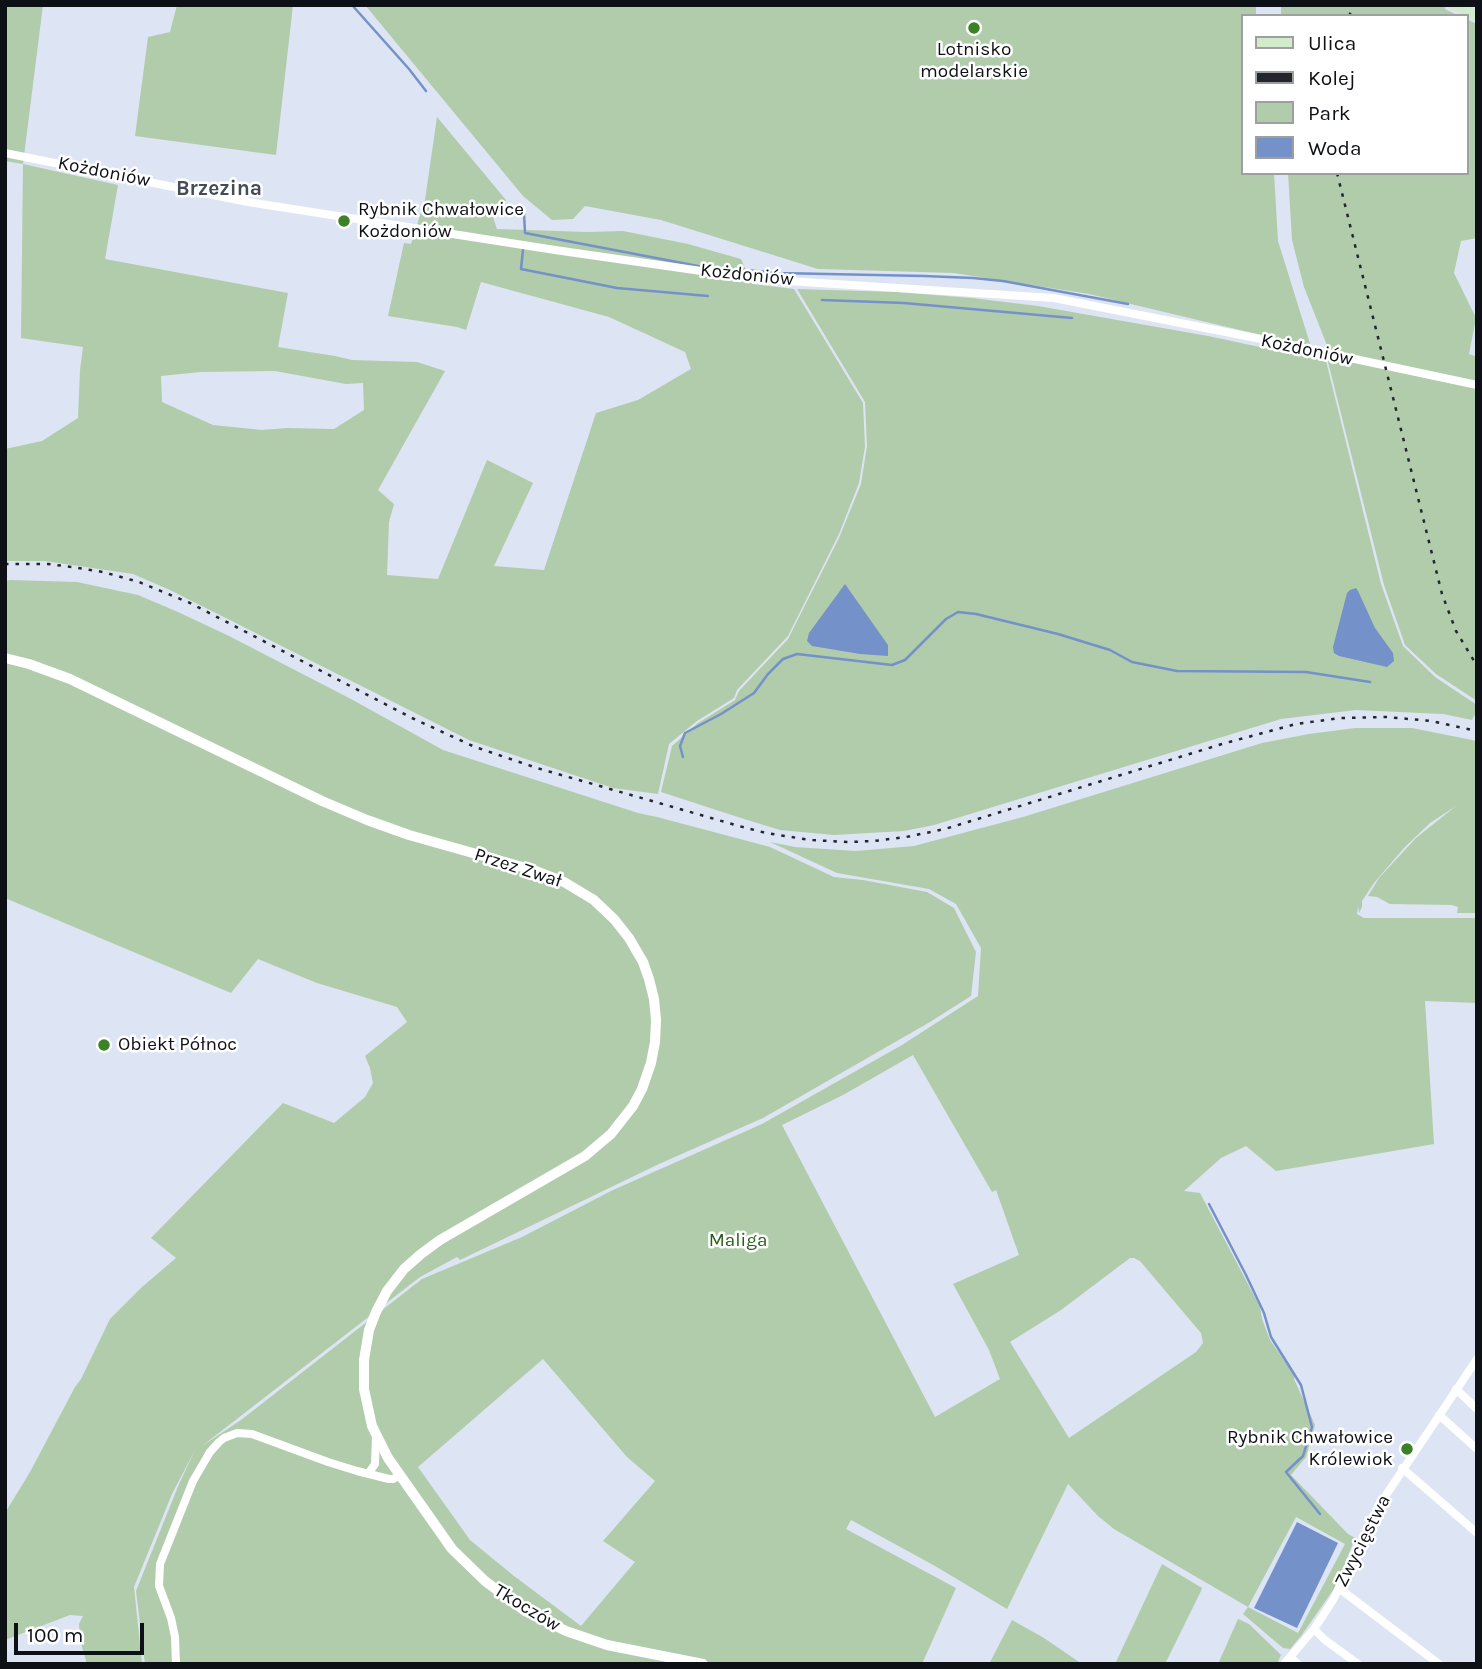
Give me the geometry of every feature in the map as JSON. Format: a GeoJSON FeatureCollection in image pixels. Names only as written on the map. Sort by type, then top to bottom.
{"type":"FeatureCollection","features":[{"type":"Feature","properties":{"kind":"main road"},"geometry":{"type":"LineString","coordinates":[[1453,5],[1477,16]]}},
{"type":"Feature","properties":{"kind":"street","name":"Kożdoniów"},"geometry":{"type":"LineString","coordinates":[[5,153],[248,202],[757,279],[1054,298],[1477,385]]}},
{"type":"Feature","properties":{"kind":"street","name":"Przez Zwał"},"geometry":{"type":"LineString","coordinates":[[5,658],[69,679],[309,795],[367,820],[422,839],[533,870],[564,882],[587,895],[607,912],[625,931],[639,955],[652,990],[656,1030],[651,1063],[638,1097],[619,1126],[594,1150],[430,1247],[398,1276],[381,1302],[367,1339],[363,1382],[374,1431],[400,1475]]}},
{"type":"Feature","properties":{"kind":"street","name":"Zwycięstwa"},"geometry":{"type":"LineString","coordinates":[[1287,1660],[1314,1629],[1340,1588],[1378,1507],[1477,1359]]}},
{"type":"Feature","properties":{"kind":"street"},"geometry":{"type":"LineString","coordinates":[[1456,1389],[1477,1409]]}},
{"type":"Feature","properties":{"kind":"street"},"geometry":{"type":"LineString","coordinates":[[1465,1396],[1477,1395]]}},
{"type":"Feature","properties":{"kind":"street"},"geometry":{"type":"LineString","coordinates":[[1439,1415],[1477,1449]]}},
{"type":"Feature","properties":{"kind":"street"},"geometry":{"type":"LineString","coordinates":[[368,1474],[375,1464],[374,1431]]}},
{"type":"Feature","properties":{"kind":"street"},"geometry":{"type":"LineString","coordinates":[[176,1664],[171,1618],[159,1586],[160,1564],[193,1481],[215,1446],[231,1434],[252,1434],[368,1474],[389,1479],[400,1475]]}},
{"type":"Feature","properties":{"kind":"street"},"geometry":{"type":"LineString","coordinates":[[1402,1468],[1477,1533]]}},
{"type":"Feature","properties":{"kind":"street","name":"Tkoczów"},"geometry":{"type":"LineString","coordinates":[[400,1475],[462,1561],[525,1611],[596,1642],[704,1664]]}},
{"type":"Feature","properties":{"kind":"street"},"geometry":{"type":"LineString","coordinates":[[1340,1588],[1439,1664]]}},
{"type":"Feature","properties":{"kind":"street"},"geometry":{"type":"LineString","coordinates":[[1314,1629],[1358,1664]]}},
{"type":"Feature","properties":{"kind":"street"},"geometry":{"type":"LineString","coordinates":[[1287,1660],[1298,1664]]}},
{"type":"Feature","properties":{"kind":"green space"},"geometry":{"type":"Polygon","coordinates":[[[5,5],[43,5],[23,164],[5,161],[5,5]]]}},
{"type":"Feature","properties":{"kind":"green space"},"geometry":{"type":"Polygon","coordinates":[[[177,5],[293,5],[276,155],[135,136],[148,37],[170,32],[177,5]]]}},
{"type":"Feature","properties":{"kind":"green space"},"geometry":{"type":"Polygon","coordinates":[[[365,5],[1256,5],[1256,14],[1240,14],[1240,175],[1274,175],[1278,241],[1311,347],[1089,294],[954,273],[818,269],[661,220],[585,206],[573,219],[552,220],[523,196],[365,5]]]}},
{"type":"Feature","properties":{"kind":"green space"},"geometry":{"type":"Polygon","coordinates":[[[1281,5],[1446,5],[1445,9],[1455,14],[1281,14],[1281,5]]]}},
{"type":"Feature","properties":{"kind":"green space"},"geometry":{"type":"Polygon","coordinates":[[[1468,20],[1477,24],[1477,238],[1461,241],[1454,273],[1476,318],[1469,354],[1477,357],[1477,701],[1436,674],[1405,645],[1384,585],[1328,362],[1328,348],[1304,287],[1292,240],[1288,175],[1468,175],[1468,20]]]}},
{"type":"Feature","properties":{"kind":"green space"},"geometry":{"type":"Polygon","coordinates":[[[437,117],[506,200],[493,217],[497,229],[623,231],[688,244],[741,259],[752,284],[794,289],[863,403],[865,447],[859,483],[839,534],[788,636],[737,690],[734,698],[697,721],[669,744],[658,794],[613,788],[469,740],[133,574],[45,561],[5,561],[5,449],[42,441],[78,418],[83,347],[21,338],[23,164],[118,185],[105,259],[288,293],[278,347],[352,360],[417,362],[445,371],[378,490],[394,504],[389,522],[387,575],[438,579],[487,460],[533,483],[494,566],[544,570],[596,413],[638,400],[691,369],[685,352],[609,317],[481,282],[466,330],[388,316],[404,243],[411,244],[425,200],[437,117]],[[275,371],[200,372],[161,376],[162,402],[213,425],[262,430],[334,429],[364,410],[363,383],[346,384],[275,371]]]}},
{"type":"Feature","properties":{"kind":"green space"},"geometry":{"type":"Polygon","coordinates":[[[797,289],[896,292],[1038,306],[1208,336],[1326,361],[1381,584],[1403,646],[1435,677],[1477,705],[1472,720],[1443,714],[1356,710],[1281,719],[934,825],[904,831],[834,835],[780,830],[661,792],[672,746],[698,723],[735,700],[739,691],[788,639],[839,538],[861,484],[867,446],[865,402],[797,289]]]}},
{"type":"Feature","properties":{"kind":"green space","name":"Maliga"},"geometry":{"type":"Polygon","coordinates":[[[5,581],[77,582],[138,595],[227,635],[443,750],[638,813],[770,847],[834,877],[927,892],[954,908],[976,952],[971,996],[763,1118],[659,1164],[460,1260],[457,1257],[420,1277],[202,1446],[241,1420],[422,1279],[522,1237],[613,1190],[762,1124],[902,1045],[978,996],[981,948],[956,904],[929,889],[837,873],[770,842],[795,847],[856,851],[914,846],[1023,817],[1262,743],[1309,734],[1355,728],[1412,728],[1477,741],[1477,913],[1457,913],[1458,907],[1452,905],[1390,904],[1377,897],[1368,896],[1379,878],[1416,838],[1456,806],[1430,823],[1404,848],[1374,883],[1362,901],[1359,913],[1358,906],[1357,914],[1364,918],[1477,918],[1477,1003],[1425,1001],[1434,1144],[1276,1171],[1246,1146],[1221,1158],[1184,1191],[1200,1193],[1260,1307],[1270,1340],[1295,1376],[1315,1425],[1306,1457],[1291,1475],[1355,1538],[1336,1586],[1301,1636],[1290,1649],[1283,1648],[1243,1614],[1248,1607],[1114,1529],[1068,1484],[1007,1609],[851,1520],[846,1529],[956,1588],[922,1664],[145,1664],[136,1591],[195,1450],[172,1494],[134,1587],[142,1664],[87,1664],[80,1640],[79,1624],[83,1616],[70,1615],[5,1640],[5,1513],[81,1379],[110,1319],[176,1258],[151,1238],[283,1103],[334,1123],[365,1097],[373,1083],[365,1056],[407,1022],[397,1007],[317,983],[258,959],[231,993],[5,898],[5,581]],[[913,1055],[843,1095],[782,1125],[935,1417],[1000,1379],[989,1350],[953,1284],[1019,1255],[996,1190],[992,1192],[913,1055]],[[1130,1258],[1061,1310],[1010,1342],[1069,1438],[1196,1352],[1203,1343],[1201,1333],[1140,1261],[1134,1258],[1130,1258]],[[543,1359],[418,1467],[470,1540],[581,1626],[635,1562],[603,1541],[655,1481],[627,1457],[543,1359]],[[1296,1517],[1248,1607],[1298,1633],[1345,1544],[1296,1517]]]}},
{"type":"Feature","properties":{"kind":"green space"},"geometry":{"type":"Polygon","coordinates":[[[1162,1564],[1202,1588],[1201,1591],[1165,1664],[1115,1664],[1162,1564]]]}},
{"type":"Feature","properties":{"kind":"green space"},"geometry":{"type":"Polygon","coordinates":[[[1238,1619],[1249,1624],[1281,1655],[1277,1664],[1218,1664],[1238,1619]]]}},
{"type":"Feature","properties":{"kind":"green space"},"geometry":{"type":"Polygon","coordinates":[[[1012,1620],[1044,1638],[1082,1664],[989,1664],[1012,1620]]]}},
{"type":"Feature","properties":{"kind":"water"},"geometry":{"type":"Polygon","coordinates":[[[845,584],[888,645],[888,656],[812,646],[807,641],[809,633],[845,584]]]}},
{"type":"Feature","properties":{"kind":"water"},"geometry":{"type":"Polygon","coordinates":[[[1356,588],[1375,628],[1393,653],[1394,661],[1387,667],[1334,653],[1333,647],[1347,593],[1356,588]]]}},
{"type":"Feature","properties":{"kind":"water"},"geometry":{"type":"Polygon","coordinates":[[[1297,1522],[1338,1543],[1297,1628],[1254,1608],[1297,1522]]]}},
{"type":"Feature","properties":{"kind":"waterway"},"geometry":{"type":"LineString","coordinates":[[352,5],[426,91]]}},
{"type":"Feature","properties":{"kind":"waterway"},"geometry":{"type":"LineString","coordinates":[[524,213],[525,233],[698,266],[779,273],[973,278],[1128,304]]}},
{"type":"Feature","properties":{"kind":"waterway"},"geometry":{"type":"LineString","coordinates":[[523,250],[521,269],[617,288],[708,296]]}},
{"type":"Feature","properties":{"kind":"waterway"},"geometry":{"type":"LineString","coordinates":[[822,300],[904,303],[1072,318]]}},
{"type":"Feature","properties":{"kind":"waterway"},"geometry":{"type":"LineString","coordinates":[[683,757],[680,746],[685,733],[754,693],[783,659],[797,654],[892,665],[905,660],[946,619],[958,612],[1058,634],[1110,650],[1132,662],[1177,671],[1306,672],[1370,682]]}},
{"type":"Feature","properties":{"kind":"waterway"},"geometry":{"type":"LineString","coordinates":[[1209,1204],[1264,1313],[1271,1337],[1301,1385],[1312,1427],[1303,1456],[1286,1472],[1320,1514]]}},
{"type":"Feature","properties":{"kind":"railway"},"geometry":{"type":"LineString","coordinates":[[1350,14],[1354,5]]}},
{"type":"Feature","properties":{"kind":"railway"},"geometry":{"type":"LineString","coordinates":[[1337,175],[1442,594],[1456,631],[1477,666]]}},
{"type":"Feature","properties":{"kind":"railway"},"geometry":{"type":"LineString","coordinates":[[5,564],[72,567],[139,582],[190,603],[412,718],[475,747],[537,768],[739,826],[810,840],[874,841],[945,829],[1296,724],[1341,718],[1387,717],[1431,721],[1477,731]]}},
{"type":"Feature","properties":{"kind":"place","name":"Lotnisko modelarskie"},"geometry":{"type":"Point","coordinates":[974,28]}},
{"type":"Feature","properties":{"kind":"place","name":"Rybnik Chwałowice Kożdoniów"},"geometry":{"type":"Point","coordinates":[344,221]}},
{"type":"Feature","properties":{"kind":"place","name":"Obiekt Północ"},"geometry":{"type":"Point","coordinates":[104,1045]}},
{"type":"Feature","properties":{"kind":"place","name":"Rybnik Chwałowice Królewiok"},"geometry":{"type":"Point","coordinates":[1407,1449]}},
{"type":"Feature","properties":{"kind":"district","name":"Brzezina"},"geometry":{"type":"Point","coordinates":[219,189]}}]}
